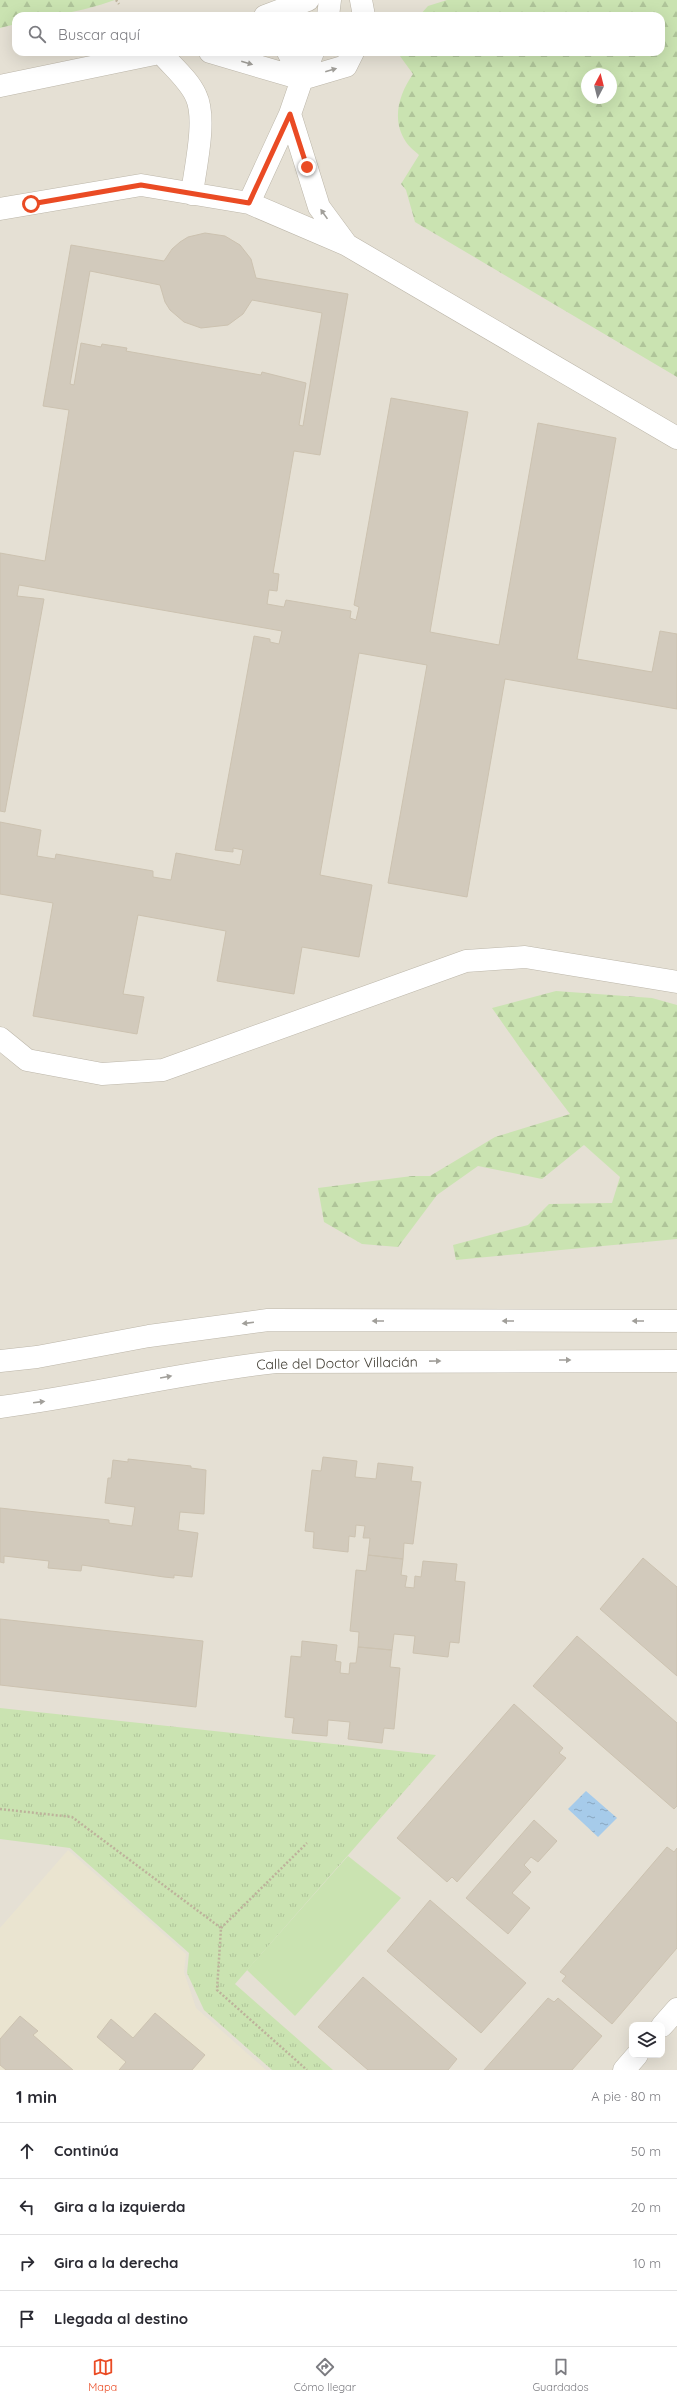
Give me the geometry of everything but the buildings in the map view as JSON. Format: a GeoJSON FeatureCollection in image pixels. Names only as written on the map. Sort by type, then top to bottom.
{"type":"FeatureCollection","features":[{"type":"Feature","properties":{"kind":"street"},"geometry":{"type":"LineString","coordinates":[[277,12],[308,0]]}},
{"type":"Feature","properties":{"kind":"street"},"geometry":{"type":"LineString","coordinates":[[328,12],[330,0]]}},
{"type":"Feature","properties":{"kind":"street"},"geometry":{"type":"LineString","coordinates":[[361,0],[363,12]]}},
{"type":"Feature","properties":{"kind":"street"},"geometry":{"type":"LineString","coordinates":[[0,86],[147,56]]}},
{"type":"Feature","properties":{"kind":"street"},"geometry":{"type":"LineString","coordinates":[[165,56],[196,96],[201,116],[192,194]]}},
{"type":"Feature","properties":{"kind":"street"},"geometry":{"type":"LineString","coordinates":[[224,56],[302,79],[346,66],[351,56]]}},
{"type":"Feature","properties":{"kind":"street"},"geometry":{"type":"LineString","coordinates":[[290,56],[302,79]]}},
{"type":"Feature","properties":{"kind":"street"},"geometry":{"type":"LineString","coordinates":[[249,203],[290,114],[311,56]]}},
{"type":"Feature","properties":{"kind":"street"},"geometry":{"type":"LineString","coordinates":[[290,114],[319,207],[347,245]]}},
{"type":"Feature","properties":{"kind":"street"},"geometry":{"type":"LineString","coordinates":[[0,209],[141,185],[249,203],[347,245],[677,438]]}},
{"type":"Feature","properties":{"kind":"street"},"geometry":{"type":"LineString","coordinates":[[0,1038],[27,1060],[102,1074],[163,1070],[466,961],[525,957],[677,982]]}},
{"type":"Feature","properties":{"kind":"street"},"geometry":{"type":"LineString","coordinates":[[0,1361],[37,1357],[149,1336],[268,1320],[677,1321]]}},
{"type":"Feature","properties":{"kind":"street","name":"Calle del Doctor Villacián"},"geometry":{"type":"LineString","coordinates":[[0,1407],[57,1399],[218,1368],[276,1362],[677,1361]]}},
{"type":"Feature","properties":{"kind":"street"},"geometry":{"type":"LineString","coordinates":[[665,2023],[677,2009]]}},
{"type":"Feature","properties":{"kind":"street"},"geometry":{"type":"LineString","coordinates":[[624,2070],[634,2058]]}},
{"type":"Feature","properties":{"kind":"path"},"geometry":{"type":"LineString","coordinates":[[116,0],[119,4]]}},
{"type":"Feature","properties":{"kind":"path"},"geometry":{"type":"LineString","coordinates":[[0,1809],[72,1817],[222,1928]]}},
{"type":"Feature","properties":{"kind":"path"},"geometry":{"type":"LineString","coordinates":[[307,1843],[222,1928],[217,1990],[307,2070]]}},
{"type":"Feature","properties":{"kind":"shaded area"},"geometry":{"type":"Polygon","coordinates":[[[0,0],[677,0],[677,2070],[0,2070],[0,0]]]}},
{"type":"Feature","properties":{"kind":"shaded area"},"geometry":{"type":"Polygon","coordinates":[[[68,1850],[186,1954],[184,1972],[196,2008],[266,2070],[0,2070],[0,1928],[68,1850]]]}},
{"type":"Feature","properties":{"kind":"green space"},"geometry":{"type":"Polygon","coordinates":[[[0,0],[115,0],[72,12],[12,12],[12,25],[0,28],[0,0]]]}},
{"type":"Feature","properties":{"kind":"green space"},"geometry":{"type":"Polygon","coordinates":[[[447,0],[677,0],[677,377],[415,222],[406,190],[401,184],[419,155],[407,144],[401,134],[398,116],[404,90],[413,74],[400,56],[665,56],[665,12],[423,12],[428,6],[447,0]]]}},
{"type":"Feature","properties":{"kind":"green space"},"geometry":{"type":"Polygon","coordinates":[[[556,991],[652,998],[677,1005],[677,1239],[456,1260],[453,1245],[528,1225],[549,1204],[612,1203],[620,1177],[584,1145],[542,1179],[478,1166],[437,1195],[398,1247],[362,1244],[324,1222],[318,1188],[412,1176],[430,1176],[495,1137],[570,1114],[525,1055],[492,1008],[556,991]]]}},
{"type":"Feature","properties":{"kind":"green space"},"geometry":{"type":"Polygon","coordinates":[[[0,1708],[436,1755],[235,1984],[333,2070],[272,2070],[204,2010],[187,1973],[189,1953],[70,1848],[0,1839],[0,1708]]]}},
{"type":"Feature","properties":{"kind":"green space"},"geometry":{"type":"Polygon","coordinates":[[[348,1856],[401,1898],[295,2016],[247,1970],[348,1856]]]}},
{"type":"Feature","properties":{"kind":"water"},"geometry":{"type":"Polygon","coordinates":[[[586,1791],[617,1818],[598,1837],[568,1809],[586,1791]]]}},
{"type":"Feature","properties":{"kind":"route"},"geometry":{"type":"LineString","coordinates":[[31,204],[141,185],[249,203],[290,114],[307,167]]}}]}
